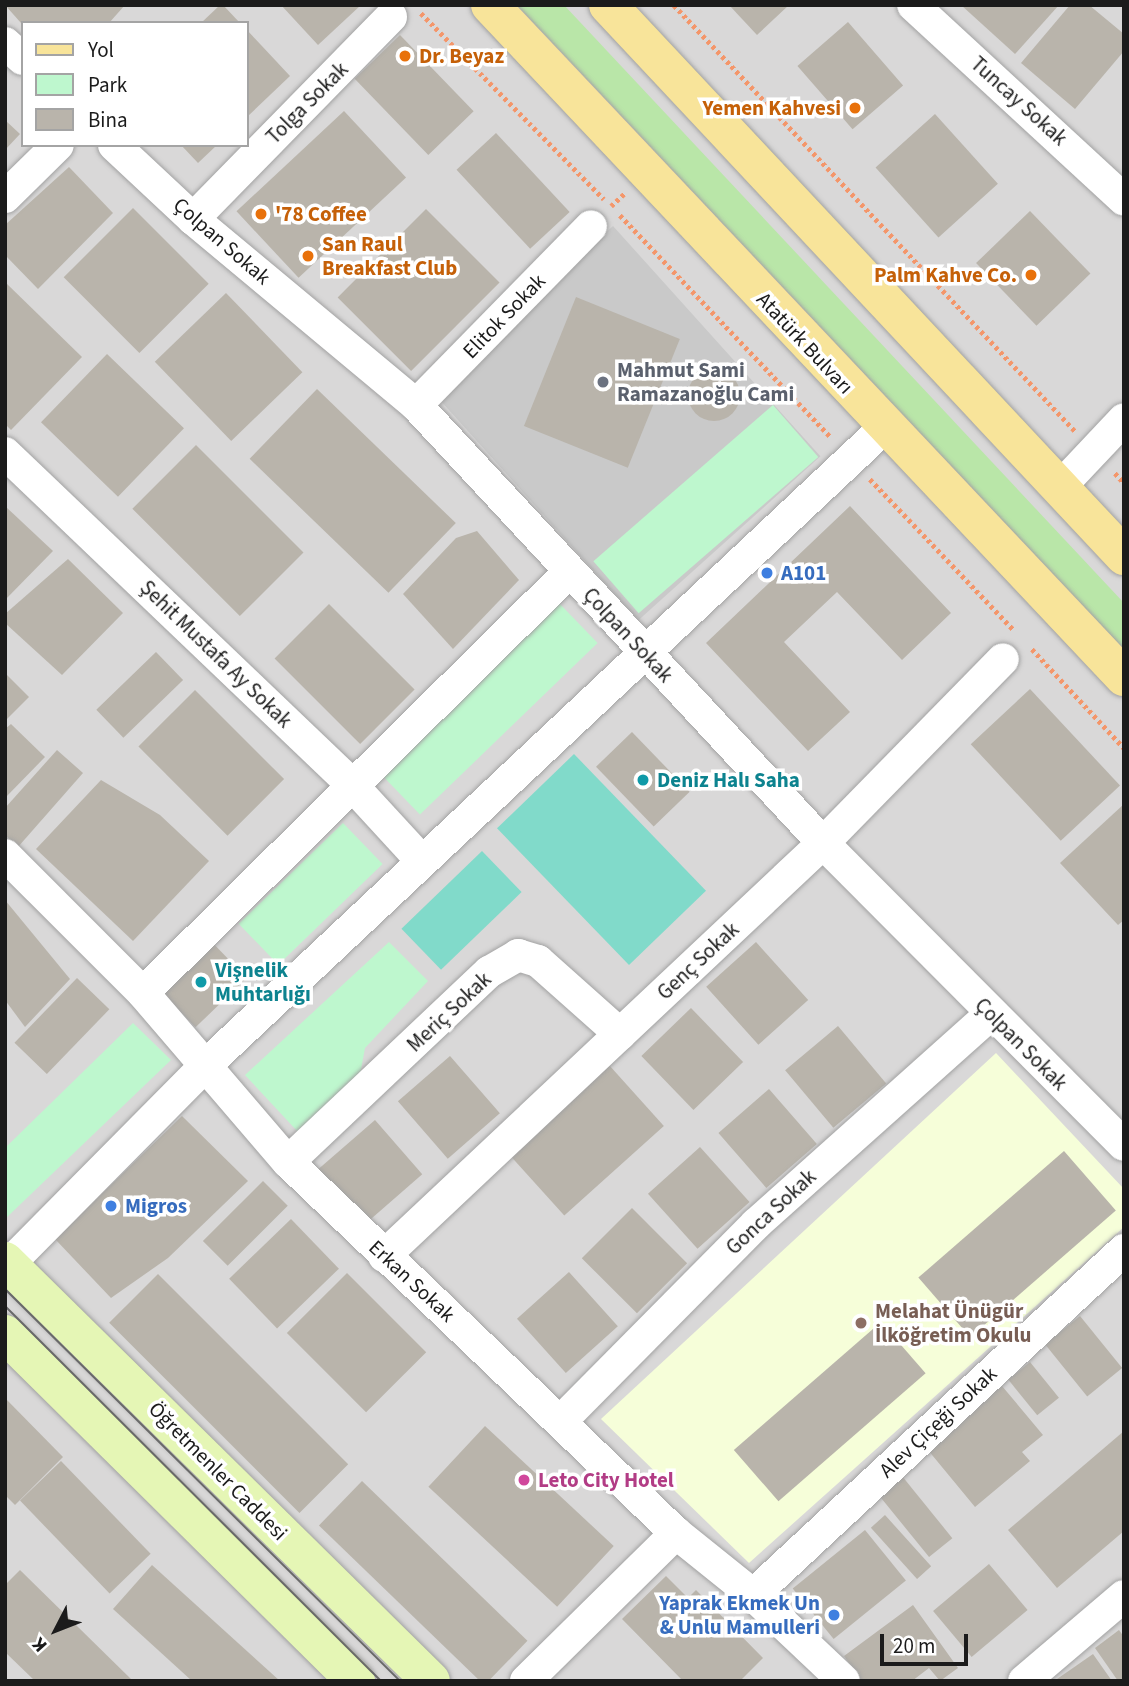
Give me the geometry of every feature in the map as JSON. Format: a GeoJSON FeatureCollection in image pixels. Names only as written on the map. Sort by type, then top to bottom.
{"type":"FeatureCollection","features":[{"type":"Feature","properties":{"kind":"main road","name":"Atatürk Bulvarı"},"geometry":{"type":"LineString","coordinates":[[490,5],[884,428],[1124,677]]}},
{"type":"Feature","properties":{"kind":"main road"},"geometry":{"type":"LineString","coordinates":[[608,5],[1124,556]]}},
{"type":"Feature","properties":{"kind":"main road","name":"Öğretmenler Caddesi"},"geometry":{"type":"LineString","coordinates":[[7,1262],[430,1681]]}},
{"type":"Feature","properties":{"kind":"main road"},"geometry":{"type":"LineString","coordinates":[[5,1334],[356,1681]]}},
{"type":"Feature","properties":{"kind":"street","name":"Tuncay Sokak"},"geometry":{"type":"LineString","coordinates":[[912,5],[1124,200]]}},
{"type":"Feature","properties":{"kind":"street","name":"Tolga Sokak"},"geometry":{"type":"LineString","coordinates":[[193,219],[402,11]]}},
{"type":"Feature","properties":{"kind":"street"},"geometry":{"type":"LineString","coordinates":[[5,43],[21,57]]}},
{"type":"Feature","properties":{"kind":"street"},"geometry":{"type":"LineString","coordinates":[[5,197],[56,147]]}},
{"type":"Feature","properties":{"kind":"street","name":"Çolpan Sokak"},"geometry":{"type":"LineString","coordinates":[[116,147],[193,219],[416,405],[823,843],[990,1015],[1124,1145]]}},
{"type":"Feature","properties":{"kind":"street","name":"Elitok Sokak"},"geometry":{"type":"LineString","coordinates":[[416,405],[602,216]]}},
{"type":"Feature","properties":{"kind":"street"},"geometry":{"type":"LineString","coordinates":[[1060,487],[1124,419]]}},
{"type":"Feature","properties":{"kind":"street"},"geometry":{"type":"LineString","coordinates":[[7,1262],[206,1065],[421,860],[884,428]]}},
{"type":"Feature","properties":{"kind":"street","name":"Şehit Mustafa Ay Sokak"},"geometry":{"type":"LineString","coordinates":[[5,453],[352,785],[421,860]]}},
{"type":"Feature","properties":{"kind":"street"},"geometry":{"type":"LineString","coordinates":[[143,993],[570,571]]}},
{"type":"Feature","properties":{"kind":"street","name":"Genç Sokak"},"geometry":{"type":"LineString","coordinates":[[384,1255],[823,843],[1003,659]]}},
{"type":"Feature","properties":{"kind":"street","name":"Erkan Sokak"},"geometry":{"type":"LineString","coordinates":[[5,855],[143,993],[288,1162],[562,1420],[676,1534],[753,1595],[844,1681]]}},
{"type":"Feature","properties":{"kind":"street","name":"Meriç Sokak"},"geometry":{"type":"LineString","coordinates":[[288,1162],[489,972],[518,956],[538,961],[620,1034]]}},
{"type":"Feature","properties":{"kind":"street","name":"Gonca Sokak"},"geometry":{"type":"LineString","coordinates":[[562,1420],[756,1224],[990,1015]]}},
{"type":"Feature","properties":{"kind":"street","name":"Alev Çiçeği Sokak"},"geometry":{"type":"LineString","coordinates":[[753,1595],[1124,1250]]}},
{"type":"Feature","properties":{"kind":"street"},"geometry":{"type":"LineString","coordinates":[[527,1681],[676,1534]]}},
{"type":"Feature","properties":{"kind":"street"},"geometry":{"type":"LineString","coordinates":[[1024,1681],[1124,1596]]}},
{"type":"Feature","properties":{"kind":"path"},"geometry":{"type":"LineString","coordinates":[[674,5],[1124,483]]}},
{"type":"Feature","properties":{"kind":"path"},"geometry":{"type":"LineString","coordinates":[[402,11],[602,216],[852,460],[1124,748]]}},
{"type":"Feature","properties":{"kind":"path"},"geometry":{"type":"LineString","coordinates":[[602,216],[645,172]]}},
{"type":"Feature","properties":{"kind":"shaded area"},"geometry":{"type":"Polygon","coordinates":[[[5,5],[1124,5],[1124,1681],[5,1681],[5,5]]]}},
{"type":"Feature","properties":{"kind":"shaded area"},"geometry":{"type":"Polygon","coordinates":[[[613,226],[820,456],[638,620],[431,390],[613,226]]]}},
{"type":"Feature","properties":{"kind":"shaded area"},"geometry":{"type":"Polygon","coordinates":[[[574,754],[706,891],[629,965],[497,828],[574,754]]]}},
{"type":"Feature","properties":{"kind":"shaded area"},"geometry":{"type":"Polygon","coordinates":[[[482,851],[522,892],[441,970],[401,929],[482,851]]]}},
{"type":"Feature","properties":{"kind":"shaded area","name":"Melahat Ünügür İlköğretim Okulu"},"geometry":{"type":"Polygon","coordinates":[[[996,1053],[1124,1189],[1124,1227],[749,1563],[601,1419],[996,1053]]]}},
{"type":"Feature","properties":{"kind":"green space"},"geometry":{"type":"Polygon","coordinates":[[[517,5],[564,5],[1124,603],[1124,649],[517,5]]]}},
{"type":"Feature","properties":{"kind":"green space"},"geometry":{"type":"Polygon","coordinates":[[[773,405],[818,457],[639,613],[593,561],[773,405]]]}},
{"type":"Feature","properties":{"kind":"green space"},"geometry":{"type":"Polygon","coordinates":[[[558,602],[598,643],[420,815],[380,774],[558,602]]]}},
{"type":"Feature","properties":{"kind":"green space"},"geometry":{"type":"Polygon","coordinates":[[[343,823],[383,864],[278,965],[239,924],[343,823]]]}},
{"type":"Feature","properties":{"kind":"green space"},"geometry":{"type":"Polygon","coordinates":[[[389,942],[428,981],[365,1048],[360,1075],[299,1133],[245,1075],[389,942]]]}},
{"type":"Feature","properties":{"kind":"green space"},"geometry":{"type":"Polygon","coordinates":[[[133,1023],[171,1060],[5,1219],[5,1148],[133,1023]]]}},
{"type":"Feature","properties":{"kind":"building"},"geometry":{"type":"Polygon","coordinates":[[[5,5],[125,5],[111,21],[21,23],[5,5]]]}},
{"type":"Feature","properties":{"kind":"building"},"geometry":{"type":"Polygon","coordinates":[[[223,5],[238,21],[203,21],[223,5]]]}},
{"type":"Feature","properties":{"kind":"building"},"geometry":{"type":"Polygon","coordinates":[[[281,5],[361,5],[318,45],[281,5]]]}},
{"type":"Feature","properties":{"kind":"building"},"geometry":{"type":"Polygon","coordinates":[[[729,5],[789,5],[757,35],[729,5]]]}},
{"type":"Feature","properties":{"kind":"building"},"geometry":{"type":"Polygon","coordinates":[[[961,5],[1059,5],[1015,54],[961,5]]]}},
{"type":"Feature","properties":{"kind":"building"},"geometry":{"type":"Polygon","coordinates":[[[1070,5],[1089,5],[1124,34],[1124,51],[1075,109],[1021,63],[1070,5]]]}},
{"type":"Feature","properties":{"kind":"building"},"geometry":{"type":"Polygon","coordinates":[[[848,22],[903,85],[853,129],[797,66],[848,22]]]}},
{"type":"Feature","properties":{"kind":"building"},"geometry":{"type":"Polygon","coordinates":[[[248,31],[290,76],[248,116],[248,31]]]}},
{"type":"Feature","properties":{"kind":"building"},"geometry":{"type":"Polygon","coordinates":[[[400,35],[474,111],[428,155],[355,79],[400,35]]]}},
{"type":"Feature","properties":{"kind":"building"},"geometry":{"type":"Polygon","coordinates":[[[344,111],[406,178],[299,278],[236,211],[344,111]]]}},
{"type":"Feature","properties":{"kind":"building"},"geometry":{"type":"Polygon","coordinates":[[[935,114],[998,184],[938,237],[876,168],[935,114]]]}},
{"type":"Feature","properties":{"kind":"building"},"geometry":{"type":"Polygon","coordinates":[[[5,120],[20,134],[5,150],[5,120]]]}},
{"type":"Feature","properties":{"kind":"building"},"geometry":{"type":"Polygon","coordinates":[[[496,133],[570,212],[530,249],[457,170],[496,133]]]}},
{"type":"Feature","properties":{"kind":"building"},"geometry":{"type":"Polygon","coordinates":[[[183,147],[215,147],[198,163],[183,147]]]}},
{"type":"Feature","properties":{"kind":"building"},"geometry":{"type":"Polygon","coordinates":[[[69,167],[113,213],[38,289],[5,255],[5,225],[69,167]]]}},
{"type":"Feature","properties":{"kind":"building"},"geometry":{"type":"Polygon","coordinates":[[[133,208],[209,284],[139,353],[64,277],[133,208]]]}},
{"type":"Feature","properties":{"kind":"building"},"geometry":{"type":"Polygon","coordinates":[[[426,209],[500,283],[411,371],[338,297],[426,209]]]}},
{"type":"Feature","properties":{"kind":"building"},"geometry":{"type":"Polygon","coordinates":[[[1030,211],[1090,274],[1036,326],[976,263],[1030,211]]]}},
{"type":"Feature","properties":{"kind":"building"},"geometry":{"type":"Polygon","coordinates":[[[5,282],[82,357],[11,430],[5,424],[5,282]]]}},
{"type":"Feature","properties":{"kind":"building"},"geometry":{"type":"Polygon","coordinates":[[[226,293],[302,372],[231,441],[155,362],[226,293]]]}},
{"type":"Feature","properties":{"kind":"building","name":"Mahmut Sami Ramazanoğlu Cami"},"geometry":{"type":"Polygon","coordinates":[[[576,297],[680,339],[628,468],[524,426],[576,297]]]}},
{"type":"Feature","properties":{"kind":"building"},"geometry":{"type":"Polygon","coordinates":[[[107,354],[184,428],[118,497],[41,422],[107,354]]]}},
{"type":"Feature","properties":{"kind":"building"},"geometry":{"type":"Polygon","coordinates":[[[714,369],[724,371],[732,377],[738,385],[738,405],[732,413],[724,419],[714,421],[704,419],[696,413],[690,405],[688,395],[690,385],[696,377],[704,371],[714,369]]]}},
{"type":"Feature","properties":{"kind":"building"},"geometry":{"type":"Polygon","coordinates":[[[317,389],[456,523],[388,593],[250,459],[317,389]]]}},
{"type":"Feature","properties":{"kind":"building"},"geometry":{"type":"Polygon","coordinates":[[[196,445],[303,552],[240,616],[132,509],[196,445]]]}},
{"type":"Feature","properties":{"kind":"building"},"geometry":{"type":"Polygon","coordinates":[[[5,506],[53,551],[5,600],[5,506]]]}},
{"type":"Feature","properties":{"kind":"building"},"geometry":{"type":"Polygon","coordinates":[[[850,506],[951,613],[902,660],[837,592],[784,642],[850,712],[808,751],[706,643],[850,506]]]}},
{"type":"Feature","properties":{"kind":"building"},"geometry":{"type":"Polygon","coordinates":[[[477,531],[519,580],[453,649],[403,594],[456,538],[477,531]]]}},
{"type":"Feature","properties":{"kind":"building"},"geometry":{"type":"Polygon","coordinates":[[[68,559],[123,613],[62,675],[5,623],[5,614],[68,559]]]}},
{"type":"Feature","properties":{"kind":"building"},"geometry":{"type":"Polygon","coordinates":[[[329,604],[415,690],[360,744],[275,658],[329,604]]]}},
{"type":"Feature","properties":{"kind":"building"},"geometry":{"type":"Polygon","coordinates":[[[156,652],[183,680],[123,738],[96,710],[156,652]]]}},
{"type":"Feature","properties":{"kind":"building"},"geometry":{"type":"Polygon","coordinates":[[[5,673],[29,697],[5,721],[5,673]]]}},
{"type":"Feature","properties":{"kind":"building"},"geometry":{"type":"Polygon","coordinates":[[[1030,689],[1120,786],[1061,841],[971,744],[1030,689]]]}},
{"type":"Feature","properties":{"kind":"building"},"geometry":{"type":"Polygon","coordinates":[[[195,690],[284,779],[228,836],[138,747],[195,690]]]}},
{"type":"Feature","properties":{"kind":"building"},"geometry":{"type":"Polygon","coordinates":[[[11,724],[45,757],[5,798],[5,729],[11,724]]]}},
{"type":"Feature","properties":{"kind":"building","name":"Deniz Halı Saha"},"geometry":{"type":"Polygon","coordinates":[[[632,732],[690,792],[654,826],[596,767],[632,732]]]}},
{"type":"Feature","properties":{"kind":"building"},"geometry":{"type":"Polygon","coordinates":[[[57,750],[83,773],[18,847],[5,835],[5,808],[57,750]]]}},
{"type":"Feature","properties":{"kind":"building"},"geometry":{"type":"Polygon","coordinates":[[[101,780],[160,815],[209,861],[133,941],[36,849],[101,780]]]}},
{"type":"Feature","properties":{"kind":"building"},"geometry":{"type":"Polygon","coordinates":[[[1124,804],[1124,920],[1118,925],[1060,863],[1124,804]]]}},
{"type":"Feature","properties":{"kind":"building"},"geometry":{"type":"Polygon","coordinates":[[[5,900],[70,979],[25,1027],[5,1000],[5,900]]]}},
{"type":"Feature","properties":{"kind":"building","name":"Vişnelik Muhtarlığı"},"geometry":{"type":"Polygon","coordinates":[[[207,937],[247,978],[196,1027],[156,986],[207,937]]]}},
{"type":"Feature","properties":{"kind":"building"},"geometry":{"type":"Polygon","coordinates":[[[756,942],[808,1000],[758,1045],[706,987],[756,942]]]}},
{"type":"Feature","properties":{"kind":"building"},"geometry":{"type":"Polygon","coordinates":[[[77,978],[109,1009],[47,1074],[14,1043],[77,978]]]}},
{"type":"Feature","properties":{"kind":"building"},"geometry":{"type":"Polygon","coordinates":[[[691,1008],[743,1062],[693,1110],[641,1056],[691,1008]]]}},
{"type":"Feature","properties":{"kind":"building"},"geometry":{"type":"Polygon","coordinates":[[[838,1026],[886,1083],[833,1128],[785,1070],[838,1026]]]}},
{"type":"Feature","properties":{"kind":"building"},"geometry":{"type":"Polygon","coordinates":[[[450,1056],[500,1113],[448,1159],[398,1101],[450,1056]]]}},
{"type":"Feature","properties":{"kind":"building"},"geometry":{"type":"Polygon","coordinates":[[[609,1065],[664,1126],[564,1216],[509,1155],[609,1065]]]}},
{"type":"Feature","properties":{"kind":"building"},"geometry":{"type":"Polygon","coordinates":[[[769,1089],[817,1144],[766,1188],[718,1133],[769,1089]]]}},
{"type":"Feature","properties":{"kind":"building"},"geometry":{"type":"Polygon","coordinates":[[[182,1116],[248,1181],[168,1258],[111,1298],[55,1239],[182,1116]]]}},
{"type":"Feature","properties":{"kind":"building"},"geometry":{"type":"Polygon","coordinates":[[[375,1120],[422,1174],[365,1224],[318,1170],[375,1120]]]}},
{"type":"Feature","properties":{"kind":"building"},"geometry":{"type":"Polygon","coordinates":[[[700,1147],[750,1202],[697,1249],[648,1194],[700,1147]]]}},
{"type":"Feature","properties":{"kind":"building"},"geometry":{"type":"Polygon","coordinates":[[[1064,1151],[1116,1211],[970,1337],[918,1278],[1064,1151]]]}},
{"type":"Feature","properties":{"kind":"building"},"geometry":{"type":"Polygon","coordinates":[[[263,1181],[288,1206],[228,1266],[203,1241],[263,1181]]]}},
{"type":"Feature","properties":{"kind":"building"},"geometry":{"type":"Polygon","coordinates":[[[632,1208],[687,1263],[637,1313],[582,1258],[632,1208]]]}},
{"type":"Feature","properties":{"kind":"building"},"geometry":{"type":"Polygon","coordinates":[[[291,1219],[339,1269],[277,1328],[229,1279],[291,1219]]]}},
{"type":"Feature","properties":{"kind":"building"},"geometry":{"type":"Polygon","coordinates":[[[569,1272],[618,1326],[566,1373],[517,1319],[569,1272]]]}},
{"type":"Feature","properties":{"kind":"building"},"geometry":{"type":"Polygon","coordinates":[[[347,1273],[426,1352],[366,1412],[287,1333],[347,1273]]]}},
{"type":"Feature","properties":{"kind":"building"},"geometry":{"type":"Polygon","coordinates":[[[158,1274],[348,1464],[299,1513],[109,1323],[158,1274]]]}},
{"type":"Feature","properties":{"kind":"building"},"geometry":{"type":"Polygon","coordinates":[[[1080,1316],[1122,1368],[1087,1396],[1045,1344],[1080,1316]]]}},
{"type":"Feature","properties":{"kind":"building"},"geometry":{"type":"Polygon","coordinates":[[[881,1322],[926,1373],[778,1501],[734,1450],[881,1322]]]}},
{"type":"Feature","properties":{"kind":"building"},"geometry":{"type":"Polygon","coordinates":[[[1030,1362],[1059,1398],[1037,1415],[1008,1380],[1030,1362]]]}},
{"type":"Feature","properties":{"kind":"building"},"geometry":{"type":"Polygon","coordinates":[[[1002,1386],[1043,1435],[1022,1452],[1030,1461],[975,1507],[923,1444],[1002,1386]]]}},
{"type":"Feature","properties":{"kind":"building"},"geometry":{"type":"Polygon","coordinates":[[[5,1398],[63,1457],[15,1505],[5,1495],[5,1398]]]}},
{"type":"Feature","properties":{"kind":"building"},"geometry":{"type":"Polygon","coordinates":[[[485,1426],[614,1546],[557,1607],[428,1487],[485,1426]]]}},
{"type":"Feature","properties":{"kind":"building"},"geometry":{"type":"Polygon","coordinates":[[[1124,1431],[1124,1531],[1057,1588],[1008,1530],[1124,1431]]]}},
{"type":"Feature","properties":{"kind":"building"},"geometry":{"type":"Polygon","coordinates":[[[61,1461],[151,1554],[110,1593],[20,1501],[61,1461]]]}},
{"type":"Feature","properties":{"kind":"building"},"geometry":{"type":"Polygon","coordinates":[[[902,1476],[952,1538],[929,1557],[879,1495],[902,1476]]]}},
{"type":"Feature","properties":{"kind":"building"},"geometry":{"type":"Polygon","coordinates":[[[362,1481],[527,1641],[489,1681],[480,1681],[319,1526],[362,1481]]]}},
{"type":"Feature","properties":{"kind":"building"},"geometry":{"type":"Polygon","coordinates":[[[885,1515],[931,1566],[917,1579],[871,1528],[885,1515]]]}},
{"type":"Feature","properties":{"kind":"building"},"geometry":{"type":"Polygon","coordinates":[[[865,1530],[906,1581],[834,1639],[793,1589],[865,1530]]]}},
{"type":"Feature","properties":{"kind":"building"},"geometry":{"type":"Polygon","coordinates":[[[989,1564],[1028,1610],[972,1657],[933,1611],[989,1564]]]}},
{"type":"Feature","properties":{"kind":"building"},"geometry":{"type":"Polygon","coordinates":[[[152,1565],[280,1681],[192,1681],[113,1609],[152,1565]]]}},
{"type":"Feature","properties":{"kind":"building"},"geometry":{"type":"Polygon","coordinates":[[[20,1570],[133,1681],[35,1681],[5,1652],[5,1585],[20,1570]]]}},
{"type":"Feature","properties":{"kind":"building"},"geometry":{"type":"Polygon","coordinates":[[[666,1576],[688,1598],[696,1590],[763,1658],[740,1681],[683,1681],[622,1619],[666,1576]]]}},
{"type":"Feature","properties":{"kind":"building"},"geometry":{"type":"Polygon","coordinates":[[[913,1605],[958,1668],[940,1681],[929,1668],[912,1681],[862,1681],[844,1656],[913,1605]]]}},
{"type":"Feature","properties":{"kind":"building"},"geometry":{"type":"Polygon","coordinates":[[[1119,1630],[1124,1637],[1124,1681],[1118,1681],[1095,1648],[1119,1630]]]}},
{"type":"Feature","properties":{"kind":"building"},"geometry":{"type":"Polygon","coordinates":[[[1093,1654],[1112,1681],[1054,1681],[1070,1670],[1093,1654]]]}},
{"type":"Feature","properties":{"kind":"tram line"},"geometry":{"type":"LineString","coordinates":[[5,1289],[400,1681]]}},
{"type":"Feature","properties":{"kind":"tram line"},"geometry":{"type":"LineString","coordinates":[[5,1306],[381,1681]]}},
{"type":"Feature","properties":{"kind":"place","name":"Dr. Beyaz"},"geometry":{"type":"Point","coordinates":[405,56]}},
{"type":"Feature","properties":{"kind":"place","name":"Yemen Kahvesi"},"geometry":{"type":"Point","coordinates":[855,108]}},
{"type":"Feature","properties":{"kind":"place","name":"'78 Coffee"},"geometry":{"type":"Point","coordinates":[261,214]}},
{"type":"Feature","properties":{"kind":"place","name":"San Raul Breakfast Club"},"geometry":{"type":"Point","coordinates":[308,256]}},
{"type":"Feature","properties":{"kind":"place","name":"Palm Kahve Co."},"geometry":{"type":"Point","coordinates":[1031,275]}},
{"type":"Feature","properties":{"kind":"place","name":"Mahmut Sami Ramazanoğlu Cami"},"geometry":{"type":"Point","coordinates":[603,382]}},
{"type":"Feature","properties":{"kind":"place","name":"A101"},"geometry":{"type":"Point","coordinates":[767,573]}},
{"type":"Feature","properties":{"kind":"place","name":"Deniz Halı Saha"},"geometry":{"type":"Point","coordinates":[643,780]}},
{"type":"Feature","properties":{"kind":"place","name":"Vişnelik Muhtarlığı"},"geometry":{"type":"Point","coordinates":[201,982]}},
{"type":"Feature","properties":{"kind":"place","name":"Migros"},"geometry":{"type":"Point","coordinates":[111,1206]}},
{"type":"Feature","properties":{"kind":"place","name":"Melahat Ünügür İlköğretim Okulu"},"geometry":{"type":"Point","coordinates":[861,1323]}},
{"type":"Feature","properties":{"kind":"place","name":"Leto City Hotel"},"geometry":{"type":"Point","coordinates":[524,1480]}},
{"type":"Feature","properties":{"kind":"place","name":"Yaprak Ekmek Un & Unlu Mamulleri"},"geometry":{"type":"Point","coordinates":[834,1615]}}]}
